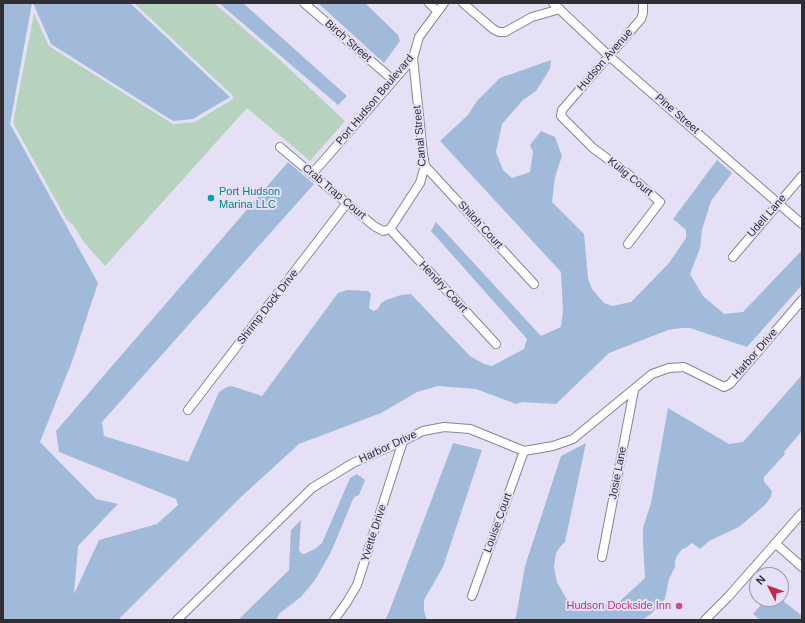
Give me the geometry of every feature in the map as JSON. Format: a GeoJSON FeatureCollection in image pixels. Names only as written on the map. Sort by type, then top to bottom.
{"type":"FeatureCollection","features":[{"type":"Feature","properties":{"kind":"street","name":"Birch Street"},"geometry":{"type":"LineString","coordinates":[[304,3],[393,80]]}},
{"type":"Feature","properties":{"kind":"street"},"geometry":{"type":"LineString","coordinates":[[429,3],[437,11]]}},
{"type":"Feature","properties":{"kind":"street","name":"Port Hudson Boulevard"},"geometry":{"type":"LineString","coordinates":[[312,174],[413,58],[419,37],[444,3]]}},
{"type":"Feature","properties":{"kind":"street"},"geometry":{"type":"LineString","coordinates":[[463,3],[493,29],[499,32],[505,32],[532,18],[560,9]]}},
{"type":"Feature","properties":{"kind":"street","name":"Pine Street"},"geometry":{"type":"LineString","coordinates":[[553,3],[610,56],[802,224]]}},
{"type":"Feature","properties":{"kind":"street","name":"Hudson Avenue"},"geometry":{"type":"LineString","coordinates":[[561,116],[562,110],[641,19],[643,13],[643,3]]}},
{"type":"Feature","properties":{"kind":"street","name":"Canal Street"},"geometry":{"type":"LineString","coordinates":[[390,229],[420,183],[425,166],[413,58]]}},
{"type":"Feature","properties":{"kind":"street","name":"Kulig Court"},"geometry":{"type":"LineString","coordinates":[[561,116],[593,148],[628,174],[660,202],[628,244]]}},
{"type":"Feature","properties":{"kind":"street","name":"Crab Trap Court"},"geometry":{"type":"LineString","coordinates":[[280,147],[374,226],[383,231],[390,229]]}},
{"type":"Feature","properties":{"kind":"street","name":"Shiloh Court"},"geometry":{"type":"LineString","coordinates":[[425,166],[534,284]]}},
{"type":"Feature","properties":{"kind":"street","name":"Udell Lane"},"geometry":{"type":"LineString","coordinates":[[733,257],[802,176]]}},
{"type":"Feature","properties":{"kind":"street","name":"Shrimp Dock Drive"},"geometry":{"type":"LineString","coordinates":[[188,410],[347,203]]}},
{"type":"Feature","properties":{"kind":"street","name":"Hendry Court"},"geometry":{"type":"LineString","coordinates":[[390,229],[496,344]]}},
{"type":"Feature","properties":{"kind":"street","name":"Harbor Drive"},"geometry":{"type":"LineString","coordinates":[[177,620],[312,488],[353,463],[423,431],[444,427],[470,429],[524,450],[553,446],[573,439],[652,374],[669,368],[684,367],[724,387],[730,384],[802,300]]}},
{"type":"Feature","properties":{"kind":"street","name":"Josie Lane"},"geometry":{"type":"LineString","coordinates":[[602,557],[634,390]]}},
{"type":"Feature","properties":{"kind":"street","name":"Yvette Drive"},"geometry":{"type":"LineString","coordinates":[[334,620],[357,585],[403,441]]}},
{"type":"Feature","properties":{"kind":"street","name":"Louise Court"},"geometry":{"type":"LineString","coordinates":[[472,596],[524,450]]}},
{"type":"Feature","properties":{"kind":"street"},"geometry":{"type":"LineString","coordinates":[[705,620],[728,597],[802,513]]}},
{"type":"Feature","properties":{"kind":"street"},"geometry":{"type":"LineString","coordinates":[[775,544],[802,567]]}},
{"type":"Feature","properties":{"kind":"green space"},"geometry":{"type":"Polygon","coordinates":[[[134,3],[214,3],[280,60],[345,121],[310,161],[247,108],[105,266],[83,241],[74,226],[66,219],[13,123],[34,13],[49,46],[173,124],[195,122],[233,99],[232,95],[134,3]]]}},
{"type":"Feature","properties":{"kind":"water"},"geometry":{"type":"Polygon","coordinates":[[[3,3],[32,3],[10,124],[98,283],[73,359],[40,442],[96,499],[118,504],[78,546],[74,594],[99,540],[157,524],[178,505],[176,499],[59,452],[56,431],[288,162],[314,184],[102,422],[104,436],[188,462],[219,392],[232,386],[262,396],[338,293],[347,290],[368,291],[371,294],[369,308],[373,311],[378,309],[381,303],[386,300],[401,295],[411,294],[470,356],[484,364],[492,366],[524,349],[527,339],[431,231],[436,222],[541,336],[561,327],[563,310],[561,272],[440,141],[468,115],[477,101],[500,78],[551,60],[550,69],[536,91],[523,100],[502,124],[496,152],[503,170],[512,178],[530,172],[533,152],[530,145],[541,131],[555,137],[562,156],[555,177],[552,202],[584,234],[588,278],[592,289],[604,303],[612,306],[631,302],[669,263],[686,238],[686,230],[673,219],[717,160],[732,173],[711,201],[702,230],[700,248],[690,274],[703,296],[724,314],[743,312],[802,250],[802,285],[747,347],[690,328],[668,330],[609,353],[556,404],[522,402],[516,404],[476,389],[438,386],[417,392],[381,413],[299,444],[241,497],[118,620],[3,620],[3,3]]]}},
{"type":"Feature","properties":{"kind":"water"},"geometry":{"type":"Polygon","coordinates":[[[33,3],[130,3],[230,97],[193,119],[173,121],[51,44],[33,3]]]}},
{"type":"Feature","properties":{"kind":"water"},"geometry":{"type":"Polygon","coordinates":[[[219,3],[243,3],[347,96],[338,105],[219,3]]]}},
{"type":"Feature","properties":{"kind":"water"},"geometry":{"type":"Polygon","coordinates":[[[318,3],[365,3],[398,35],[400,41],[384,63],[318,3]]]}},
{"type":"Feature","properties":{"kind":"water"},"geometry":{"type":"Polygon","coordinates":[[[802,375],[802,431],[784,452],[785,454],[764,477],[764,482],[772,491],[771,497],[765,505],[739,527],[709,541],[700,549],[692,543],[684,549],[683,548],[675,561],[675,567],[669,579],[665,599],[651,614],[642,620],[514,620],[516,617],[525,566],[561,456],[586,443],[565,542],[556,553],[554,567],[557,582],[566,598],[571,602],[612,604],[620,601],[645,578],[643,528],[651,503],[668,408],[729,444],[743,442],[802,375]]]}},
{"type":"Feature","properties":{"kind":"water"},"geometry":{"type":"Polygon","coordinates":[[[453,443],[482,450],[443,567],[424,600],[424,611],[427,620],[385,620],[389,612],[453,443]]]}},
{"type":"Feature","properties":{"kind":"water"},"geometry":{"type":"Polygon","coordinates":[[[357,474],[365,480],[359,495],[354,497],[331,552],[315,580],[301,597],[280,613],[276,620],[238,620],[289,570],[291,530],[301,520],[299,550],[301,553],[304,554],[315,549],[322,543],[350,478],[357,474]]]}},
{"type":"Feature","properties":{"kind":"water"},"geometry":{"type":"Polygon","coordinates":[[[789,605],[802,616],[802,620],[760,620],[753,614],[759,607],[789,607],[789,605]]]}},
{"type":"Feature","properties":{"kind":"place","name":"Port Hudson Marina LLC"},"geometry":{"type":"Point","coordinates":[211,198]}},
{"type":"Feature","properties":{"kind":"place","name":"Hudson Dockside Inn"},"geometry":{"type":"Point","coordinates":[679,606]}}]}
